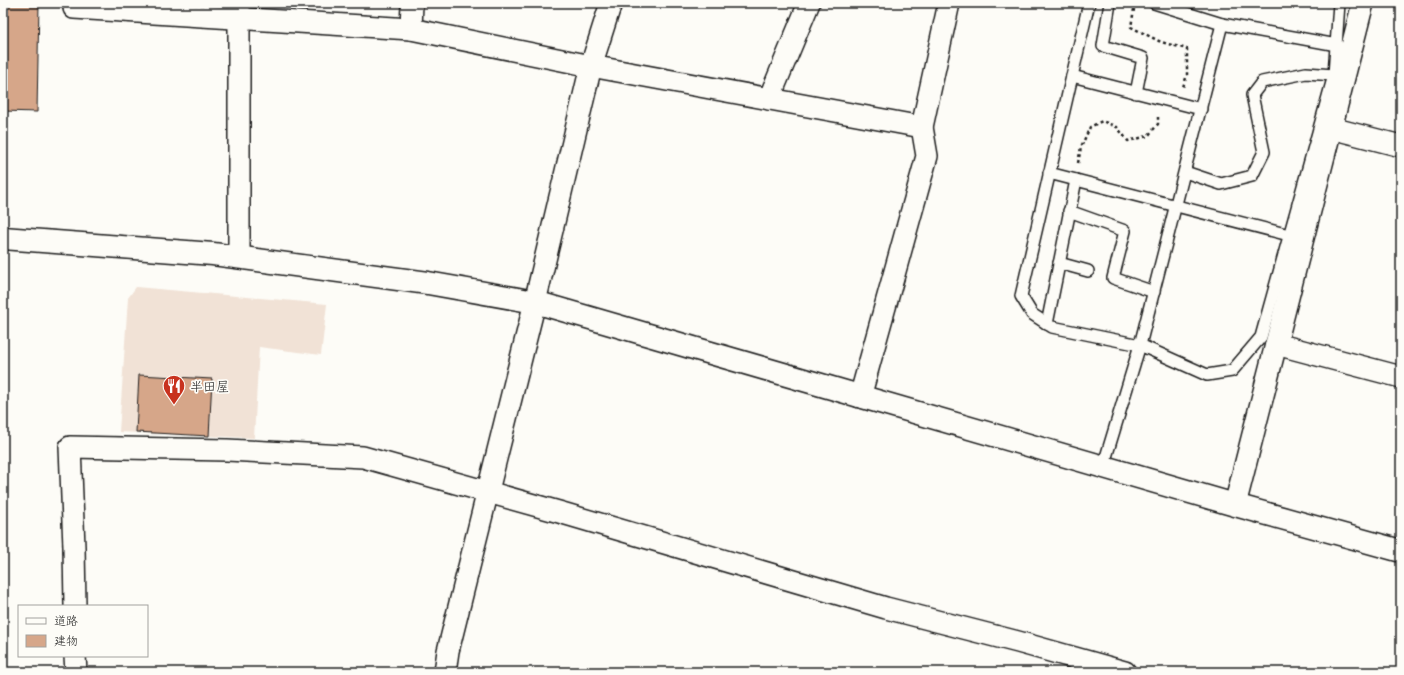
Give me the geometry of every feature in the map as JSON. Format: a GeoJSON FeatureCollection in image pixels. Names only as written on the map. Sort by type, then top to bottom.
{"type":"FeatureCollection","features":[{"type":"Feature","properties":{"kind":"street"},"geometry":{"type":"LineString","coordinates":[[74,3],[74,8],[239,10],[411,29],[591,66],[922,127]]}},
{"type":"Feature","properties":{"kind":"street"},"geometry":{"type":"LineString","coordinates":[[411,29],[412,3]]}},
{"type":"Feature","properties":{"kind":"street"},"geometry":{"type":"LineString","coordinates":[[445,672],[448,651],[535,302],[591,66],[611,3]]}},
{"type":"Feature","properties":{"kind":"street"},"geometry":{"type":"LineString","coordinates":[[770,99],[809,3]]}},
{"type":"Feature","properties":{"kind":"street"},"geometry":{"type":"LineString","coordinates":[[860,397],[927,156],[922,127],[949,3]]}},
{"type":"Feature","properties":{"kind":"street"},"geometry":{"type":"LineString","coordinates":[[1235,505],[1363,3]]}},
{"type":"Feature","properties":{"kind":"street"},"geometry":{"type":"LineString","coordinates":[[239,10],[240,257]]}},
{"type":"Feature","properties":{"kind":"street"},"geometry":{"type":"LineString","coordinates":[[1331,128],[1401,146]]}},
{"type":"Feature","properties":{"kind":"street"},"geometry":{"type":"LineString","coordinates":[[3,238],[240,257],[428,283],[535,302],[1235,505],[1401,551]]}},
{"type":"Feature","properties":{"kind":"street"},"geometry":{"type":"LineString","coordinates":[[1276,344],[1401,377]]}},
{"type":"Feature","properties":{"kind":"street"},"geometry":{"type":"LineString","coordinates":[[75,605],[70,448],[227,450],[363,456],[488,493],[560,512],[886,608],[1018,642],[1124,672]]}},
{"type":"Feature","properties":{"kind":"street"},"geometry":{"type":"LineString","coordinates":[[76,657],[76,672]]}},
{"type":"Feature","properties":{"kind":"lane"},"geometry":{"type":"LineString","coordinates":[[1089,3],[1021,296],[1032,314],[1052,327],[1140,345],[1207,375],[1232,371],[1261,337],[1334,75],[1339,3]]}},
{"type":"Feature","properties":{"kind":"lane"},"geometry":{"type":"LineString","coordinates":[[1110,3],[1103,46],[1143,58],[1136,93]]}},
{"type":"Feature","properties":{"kind":"lane"},"geometry":{"type":"LineString","coordinates":[[1154,3],[1222,24],[1336,45]]}},
{"type":"Feature","properties":{"kind":"lane"},"geometry":{"type":"LineString","coordinates":[[1103,467],[1140,345],[1222,24]]}},
{"type":"Feature","properties":{"kind":"lane"},"geometry":{"type":"LineString","coordinates":[[1185,172],[1221,184],[1252,176],[1264,152],[1252,96],[1262,82],[1306,73],[1334,75]]}},
{"type":"Feature","properties":{"kind":"lane"},"geometry":{"type":"LineString","coordinates":[[1072,76],[1201,109]]}},
{"type":"Feature","properties":{"kind":"lane"},"geometry":{"type":"LineString","coordinates":[[1049,173],[1289,235]]}},
{"type":"Feature","properties":{"kind":"lane"},"geometry":{"type":"LineString","coordinates":[[1047,324],[1076,180]]}},
{"type":"Feature","properties":{"kind":"lane"},"geometry":{"type":"LineString","coordinates":[[1070,211],[1125,231],[1113,278],[1154,292]]}},
{"type":"Feature","properties":{"kind":"lane"},"geometry":{"type":"LineString","coordinates":[[1059,262],[1088,271]]}},
{"type":"Feature","properties":{"kind":"path"},"geometry":{"type":"LineString","coordinates":[[1135,3],[1132,26],[1161,42],[1187,49],[1187,75],[1178,104]]}},
{"type":"Feature","properties":{"kind":"path"},"geometry":{"type":"LineString","coordinates":[[1076,180],[1081,147],[1090,126],[1102,121],[1117,127],[1128,140],[1148,136],[1158,124],[1158,98]]}},
{"type":"Feature","properties":{"kind":"shaded area"},"geometry":{"type":"Polygon","coordinates":[[[136,287],[327,304],[321,355],[259,347],[254,438],[119,432],[128,298],[136,287]]]}},
{"type":"Feature","properties":{"kind":"building"},"geometry":{"type":"Polygon","coordinates":[[[3,3],[39,3],[37,112],[3,111],[3,3]]]}},
{"type":"Feature","properties":{"kind":"building","name":"半田屋"},"geometry":{"type":"Polygon","coordinates":[[[139,375],[212,379],[209,436],[136,432],[139,375]]]}},
{"type":"Feature","properties":{"kind":"place","name":"半田屋"},"geometry":{"type":"Point","coordinates":[174,406]}}]}
